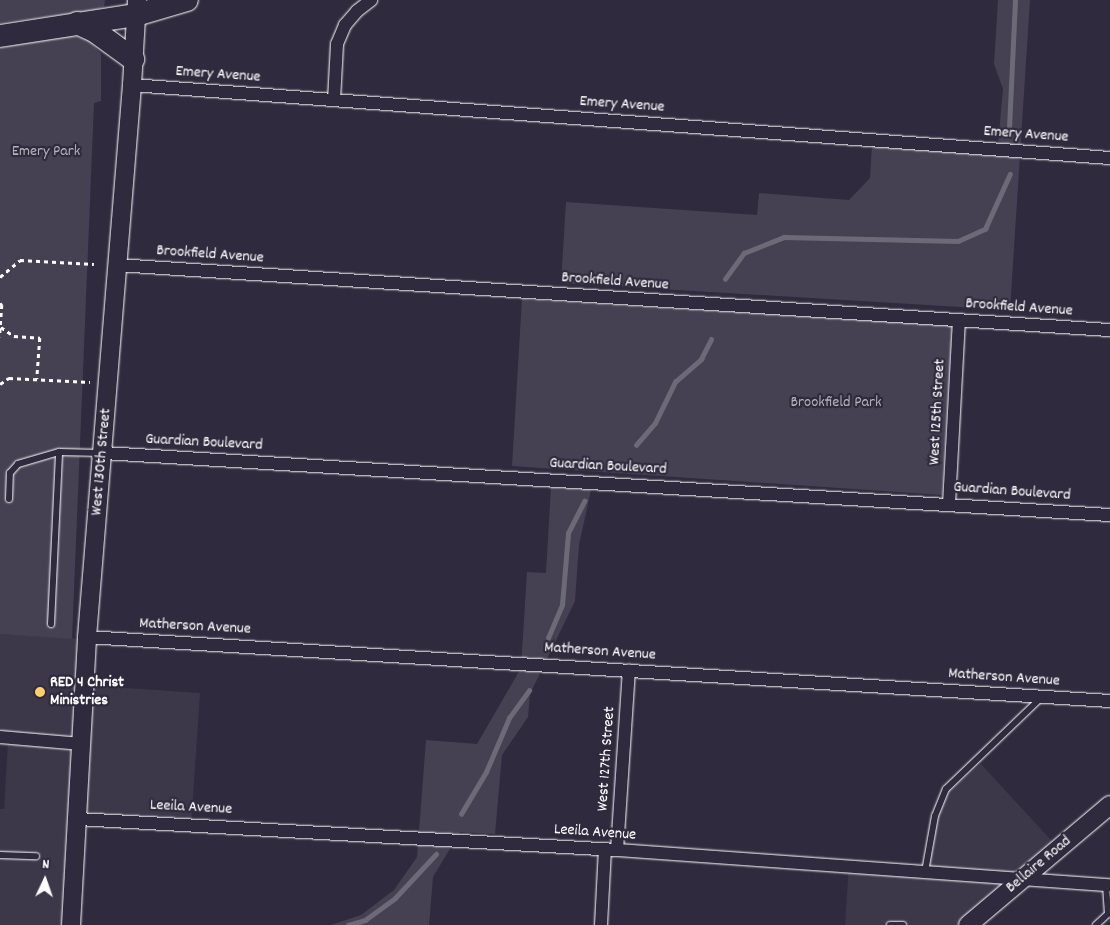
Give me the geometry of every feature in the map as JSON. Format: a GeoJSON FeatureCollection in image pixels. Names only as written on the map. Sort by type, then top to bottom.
{"type":"FeatureCollection","features":[{"type":"Feature","properties":{"kind":"highway"},"geometry":{"type":"LineString","coordinates":[[0,36],[76,23],[136,7],[187,0]]}},
{"type":"Feature","properties":{"kind":"highway"},"geometry":{"type":"LineString","coordinates":[[76,23],[96,32],[133,59]]}},
{"type":"Feature","properties":{"kind":"main road","name":"West 130th Street"},"geometry":{"type":"LineString","coordinates":[[71,925],[87,637],[104,453],[132,85],[136,7]]}},
{"type":"Feature","properties":{"kind":"main road","name":"Bellaire Road"},"geometry":{"type":"LineString","coordinates":[[968,925],[1110,805]]}},
{"type":"Feature","properties":{"kind":"street"},"geometry":{"type":"LineString","coordinates":[[334,100],[337,44],[351,18],[371,0]]}},
{"type":"Feature","properties":{"kind":"street","name":"Emery Avenue"},"geometry":{"type":"LineString","coordinates":[[132,85],[1110,158]]}},
{"type":"Feature","properties":{"kind":"street","name":"Brookfield Avenue"},"geometry":{"type":"LineString","coordinates":[[117,264],[1110,330]]}},
{"type":"Feature","properties":{"kind":"street","name":"West 125th Street"},"geometry":{"type":"LineString","coordinates":[[949,504],[959,321]]}},
{"type":"Feature","properties":{"kind":"street","name":"Guardian Boulevard"},"geometry":{"type":"LineString","coordinates":[[104,453],[1110,515]]}},
{"type":"Feature","properties":{"kind":"street","name":"Matherson Avenue"},"geometry":{"type":"LineString","coordinates":[[87,637],[1110,701]]}},
{"type":"Feature","properties":{"kind":"street","name":"West 127th Street"},"geometry":{"type":"LineString","coordinates":[[600,925],[611,850],[628,670]]}},
{"type":"Feature","properties":{"kind":"street"},"geometry":{"type":"LineString","coordinates":[[0,737],[82,744]]}},
{"type":"Feature","properties":{"kind":"street","name":"Leeila Avenue"},"geometry":{"type":"LineString","coordinates":[[78,819],[611,850],[1108,885]]}},
{"type":"Feature","properties":{"kind":"lane"},"geometry":{"type":"LineString","coordinates":[[50,624],[59,452]]}},
{"type":"Feature","properties":{"kind":"lane"},"geometry":{"type":"LineString","coordinates":[[9,499],[10,473],[18,464],[59,452],[104,453]]}},
{"type":"Feature","properties":{"kind":"lane"},"geometry":{"type":"LineString","coordinates":[[925,872],[935,816],[946,789],[1043,696]]}},
{"type":"Feature","properties":{"kind":"lane"},"geometry":{"type":"LineString","coordinates":[[0,855],[36,856]]}},
{"type":"Feature","properties":{"kind":"lane"},"geometry":{"type":"LineString","coordinates":[[1096,925],[1108,914],[1108,885]]}},
{"type":"Feature","properties":{"kind":"lane"},"geometry":{"type":"LineString","coordinates":[[890,925],[903,925]]}},
{"type":"Feature","properties":{"kind":"path"},"geometry":{"type":"LineString","coordinates":[[0,277],[20,260],[94,264]]}},
{"type":"Feature","properties":{"kind":"path"},"geometry":{"type":"LineString","coordinates":[[0,303],[2,305],[0,338]]}},
{"type":"Feature","properties":{"kind":"path"},"geometry":{"type":"LineString","coordinates":[[1,327],[14,336],[40,338],[37,379]]}},
{"type":"Feature","properties":{"kind":"path"},"geometry":{"type":"LineString","coordinates":[[0,384],[9,378],[90,382]]}},
{"type":"Feature","properties":{"kind":"shaded area"},"geometry":{"type":"Polygon","coordinates":[[[0,634],[83,639],[81,685],[200,693],[191,828],[84,824],[78,925],[0,925],[0,809],[4,809],[8,743],[0,742],[0,634]]]}},
{"type":"Feature","properties":{"kind":"shaded area"},"geometry":{"type":"Polygon","coordinates":[[[981,764],[1063,853],[980,925],[845,925],[849,863],[928,869],[937,817],[949,791],[981,764]]]}},
{"type":"Feature","properties":{"kind":"green space"},"geometry":{"type":"Polygon","coordinates":[[[0,0],[105,0],[104,7],[94,10],[0,23],[0,0]]]}},
{"type":"Feature","properties":{"kind":"green space"},"geometry":{"type":"Polygon","coordinates":[[[998,0],[1030,0],[1010,310],[561,283],[566,202],[757,215],[759,193],[849,200],[870,178],[872,145],[997,155],[1003,89],[994,64],[998,0]]]}},
{"type":"Feature","properties":{"kind":"green space","name":"Emery Park"},"geometry":{"type":"Polygon","coordinates":[[[68,35],[89,40],[101,54],[101,101],[94,103],[72,639],[0,634],[0,48],[68,35]]]}},
{"type":"Feature","properties":{"kind":"green space","name":"Brookfield Park"},"geometry":{"type":"Polygon","coordinates":[[[522,299],[952,325],[942,495],[512,466],[522,299]]]}},
{"type":"Feature","properties":{"kind":"green space"},"geometry":{"type":"Polygon","coordinates":[[[551,487],[591,490],[579,545],[575,601],[530,694],[528,717],[502,755],[495,834],[460,832],[433,877],[429,925],[331,925],[361,915],[394,890],[417,857],[426,740],[477,744],[521,668],[527,572],[546,573],[551,487]]]}},
{"type":"Feature","properties":{"kind":"waterway"},"geometry":{"type":"LineString","coordinates":[[1009,128],[1015,0]]}},
{"type":"Feature","properties":{"kind":"waterway"},"geometry":{"type":"LineString","coordinates":[[725,279],[744,253],[784,237],[958,241],[985,229],[1010,174]]}},
{"type":"Feature","properties":{"kind":"waterway"},"geometry":{"type":"LineString","coordinates":[[636,445],[655,423],[675,382],[701,359],[711,339]]}},
{"type":"Feature","properties":{"kind":"waterway"},"geometry":{"type":"LineString","coordinates":[[548,638],[562,605],[568,533],[584,501]]}},
{"type":"Feature","properties":{"kind":"waterway"},"geometry":{"type":"LineString","coordinates":[[461,814],[486,772],[509,718],[529,690]]}},
{"type":"Feature","properties":{"kind":"waterway"},"geometry":{"type":"LineString","coordinates":[[348,925],[365,920],[395,898],[436,854]]}},
{"type":"Feature","properties":{"kind":"place","name":"RED 4 Christ Ministries"},"geometry":{"type":"Point","coordinates":[40,692]}}]}
